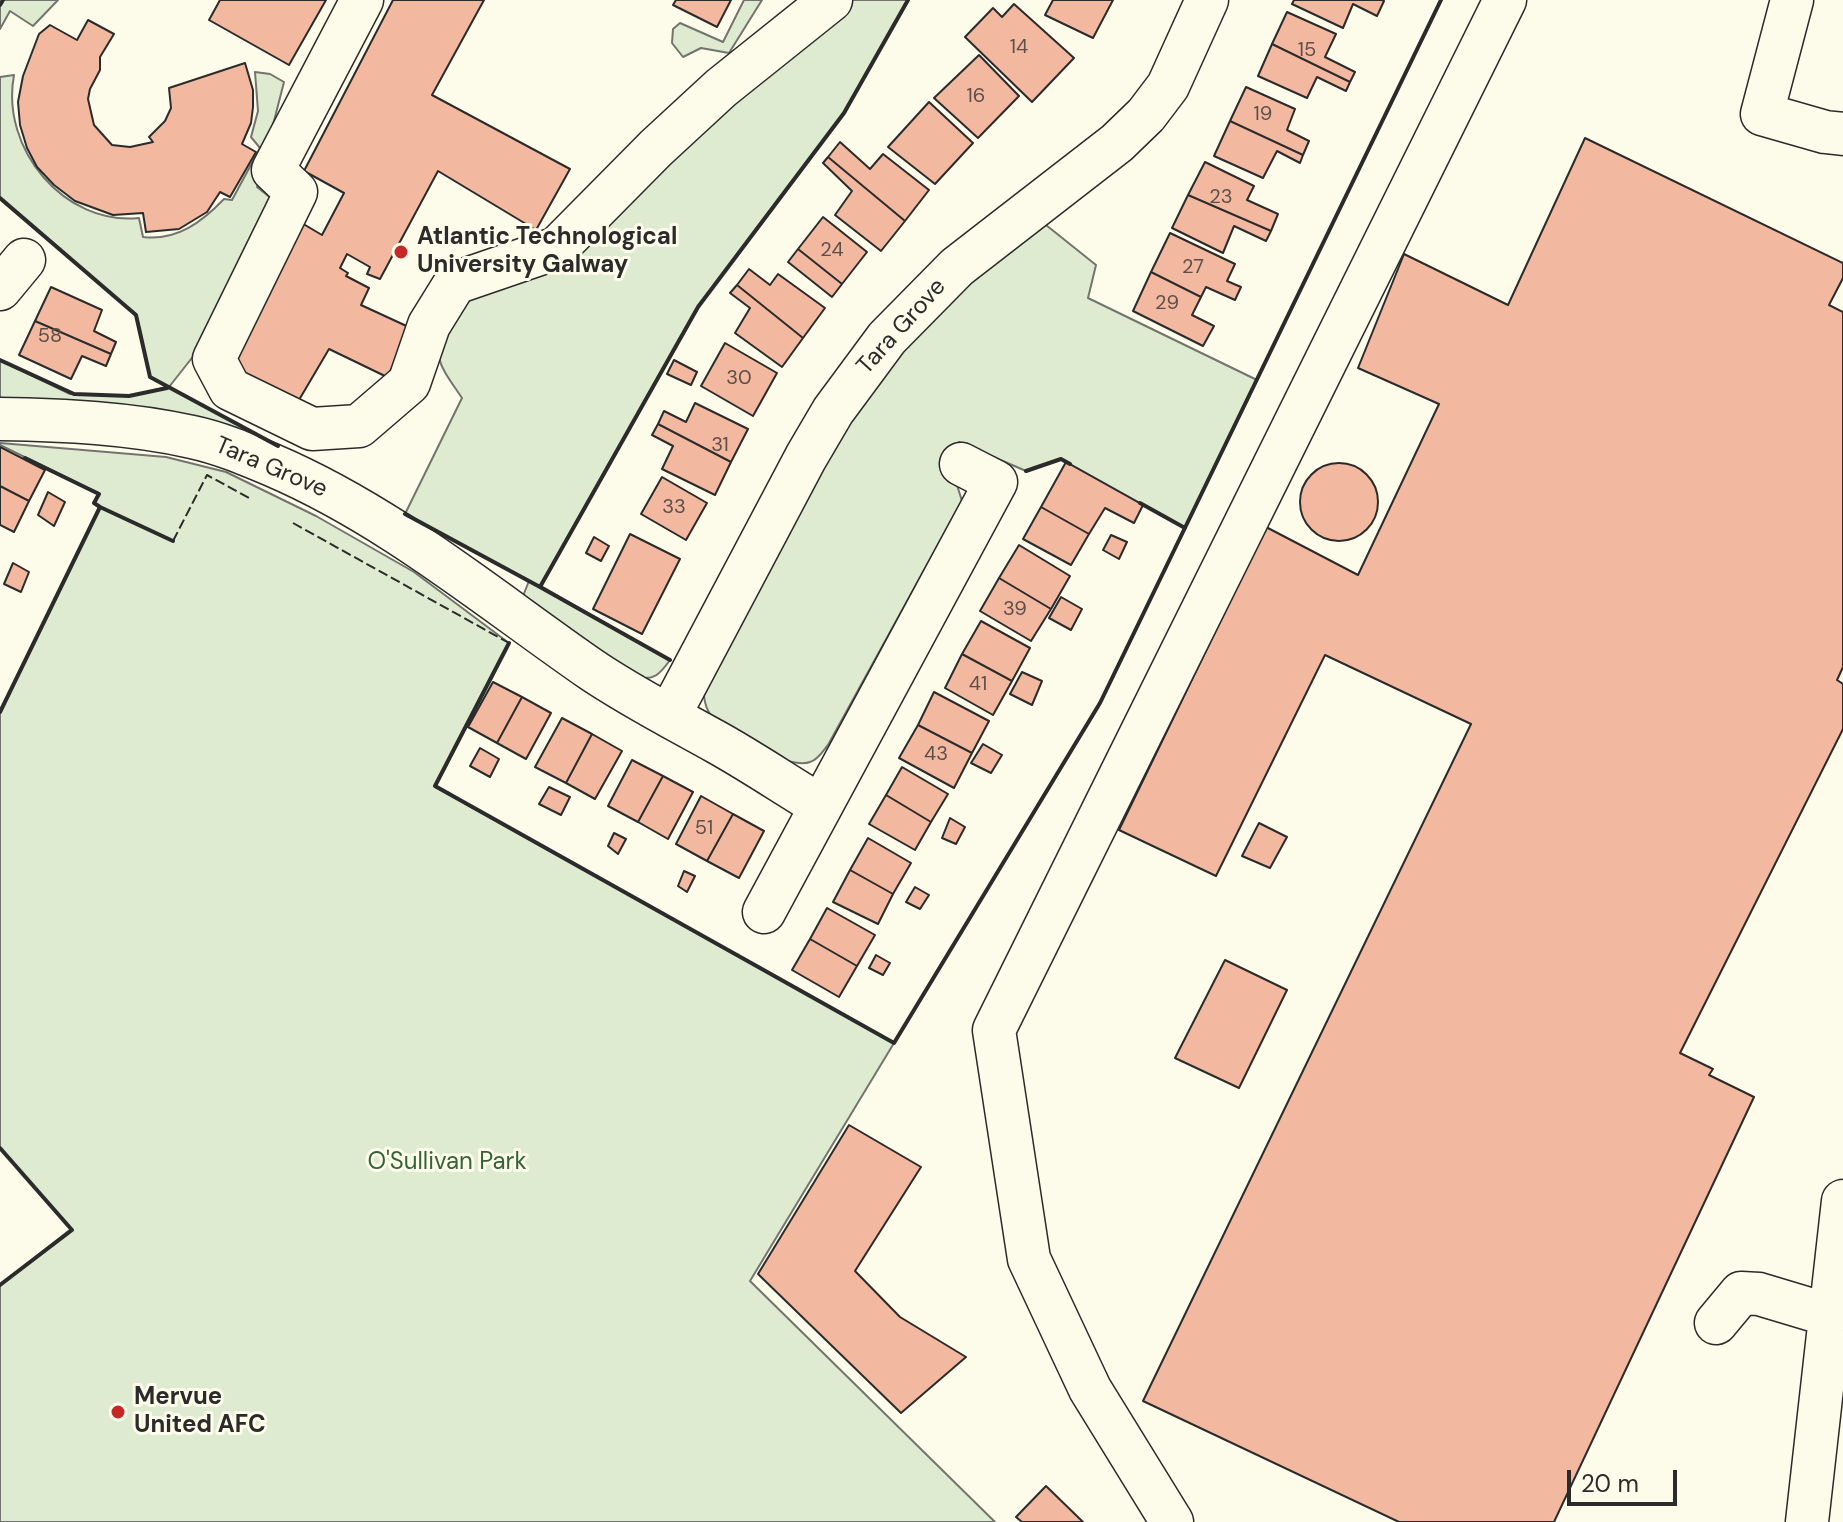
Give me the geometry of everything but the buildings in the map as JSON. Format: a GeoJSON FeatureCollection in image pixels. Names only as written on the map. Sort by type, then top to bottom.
{"type":"FeatureCollection","features":[{"type":"Feature","properties":{"kind":"street"},"geometry":{"type":"LineString","coordinates":[[362,0],[273,170],[296,192],[214,359],[230,389],[312,429],[359,426],[409,383],[429,325],[455,283],[557,248],[656,148],[721,88],[831,0]]}},
{"type":"Feature","properties":{"kind":"street","name":"Tara Grove"},"geometry":{"type":"LineString","coordinates":[[669,716],[806,457],[833,411],[887,338],[957,267],[1117,143],[1146,115],[1168,86],[1207,0]]}},
{"type":"Feature","properties":{"kind":"street"},"geometry":{"type":"LineString","coordinates":[[1172,1522],[1090,1389],[1029,1259],[994,1030],[1505,0]]}},
{"type":"Feature","properties":{"kind":"street"},"geometry":{"type":"LineString","coordinates":[[1792,0],[1756,129],[1843,134]]}},
{"type":"Feature","properties":{"kind":"street","name":"Tara Grove"},"geometry":{"type":"LineString","coordinates":[[0,419],[106,425],[193,437],[231,448],[297,476],[394,531],[593,671],[821,806]]}},
{"type":"Feature","properties":{"kind":"street"},"geometry":{"type":"LineString","coordinates":[[764,912],[996,482],[961,464]]}},
{"type":"Feature","properties":{"kind":"street"},"geometry":{"type":"LineString","coordinates":[[1807,1522],[1843,1201]]}},
{"type":"Feature","properties":{"kind":"street"},"geometry":{"type":"LineString","coordinates":[[1716,1323],[1741,1293],[1759,1294],[1829,1315]]}},
{"type":"Feature","properties":{"kind":"green space"},"geometry":{"type":"Polygon","coordinates":[[[3,0],[58,0],[33,26],[10,11],[0,29],[0,5],[3,0]]]}},
{"type":"Feature","properties":{"kind":"green space"},"geometry":{"type":"Polygon","coordinates":[[[744,0],[762,0],[729,53],[701,48],[683,57],[672,43],[673,29],[680,23],[723,42],[744,0]]]}},
{"type":"Feature","properties":{"kind":"green space"},"geometry":{"type":"Polygon","coordinates":[[[845,0],[908,0],[844,113],[698,307],[541,586],[670,660],[656,675],[637,677],[523,596],[529,581],[405,514],[462,398],[440,361],[438,343],[441,318],[845,0]]]}},
{"type":"Feature","properties":{"kind":"green space"},"geometry":{"type":"Polygon","coordinates":[[[255,72],[270,74],[284,82],[257,187],[272,199],[195,354],[169,387],[276,445],[0,400],[0,360],[70,394],[129,396],[168,387],[150,377],[136,315],[0,198],[0,77],[14,75],[12,103],[17,130],[28,155],[44,177],[63,196],[86,209],[112,217],[139,218],[143,237],[155,237],[178,233],[207,215],[224,199],[232,200],[260,148],[251,137],[258,111],[255,72]]]}},
{"type":"Feature","properties":{"kind":"green space"},"geometry":{"type":"Polygon","coordinates":[[[1041,221],[1096,265],[1088,298],[1257,380],[1185,528],[1061,459],[1026,471],[959,442],[943,469],[956,482],[962,501],[828,745],[815,759],[802,763],[778,758],[739,740],[714,720],[706,705],[704,689],[816,468],[907,337],[1041,221]]]}},
{"type":"Feature","properties":{"kind":"green space","name":"O'Sullivan Park"},"geometry":{"type":"Polygon","coordinates":[[[0,443],[166,457],[226,472],[316,516],[414,572],[509,643],[435,787],[894,1043],[750,1281],[995,1522],[0,1522],[0,1285],[71,1229],[0,1148],[0,712],[100,507],[94,503],[98,493],[0,443]]]}},
{"type":"Feature","properties":{"kind":"fence"},"geometry":{"type":"LineString","coordinates":[[173,541],[207,475],[249,498]]}},
{"type":"Feature","properties":{"kind":"fence"},"geometry":{"type":"LineString","coordinates":[[293,523],[509,643]]}},
{"type":"Feature","properties":{"kind":"wall"},"geometry":{"type":"LineString","coordinates":[[0,5],[3,0]]}},
{"type":"Feature","properties":{"kind":"wall"},"geometry":{"type":"LineString","coordinates":[[405,514],[540,587],[698,307],[844,113],[908,0]]}},
{"type":"Feature","properties":{"kind":"wall"},"geometry":{"type":"LineString","coordinates":[[509,643],[435,786],[894,1043],[1100,703],[1441,0]]}},
{"type":"Feature","properties":{"kind":"wall"},"geometry":{"type":"LineString","coordinates":[[0,198],[136,315],[150,377],[278,446]]}},
{"type":"Feature","properties":{"kind":"wall"},"geometry":{"type":"LineString","coordinates":[[0,360],[74,394],[129,396],[167,388]]}},
{"type":"Feature","properties":{"kind":"wall"},"geometry":{"type":"LineString","coordinates":[[25,458],[99,494],[94,503],[100,507],[173,541]]}},
{"type":"Feature","properties":{"kind":"wall"},"geometry":{"type":"LineString","coordinates":[[1026,471],[1061,459],[1070,464]]}},
{"type":"Feature","properties":{"kind":"wall"},"geometry":{"type":"LineString","coordinates":[[1140,503],[1185,528]]}},
{"type":"Feature","properties":{"kind":"wall"},"geometry":{"type":"LineString","coordinates":[[0,712],[100,507]]}},
{"type":"Feature","properties":{"kind":"wall"},"geometry":{"type":"LineString","coordinates":[[540,587],[670,660]]}},
{"type":"Feature","properties":{"kind":"wall"},"geometry":{"type":"LineString","coordinates":[[0,1148],[72,1230],[0,1285]]}},
{"type":"Feature","properties":{"kind":"place","name":"Atlantic Technological University Galway"},"geometry":{"type":"Point","coordinates":[401,252]}},
{"type":"Feature","properties":{"kind":"place","name":"Mervue United AFC"},"geometry":{"type":"Point","coordinates":[118,1412]}}]}
